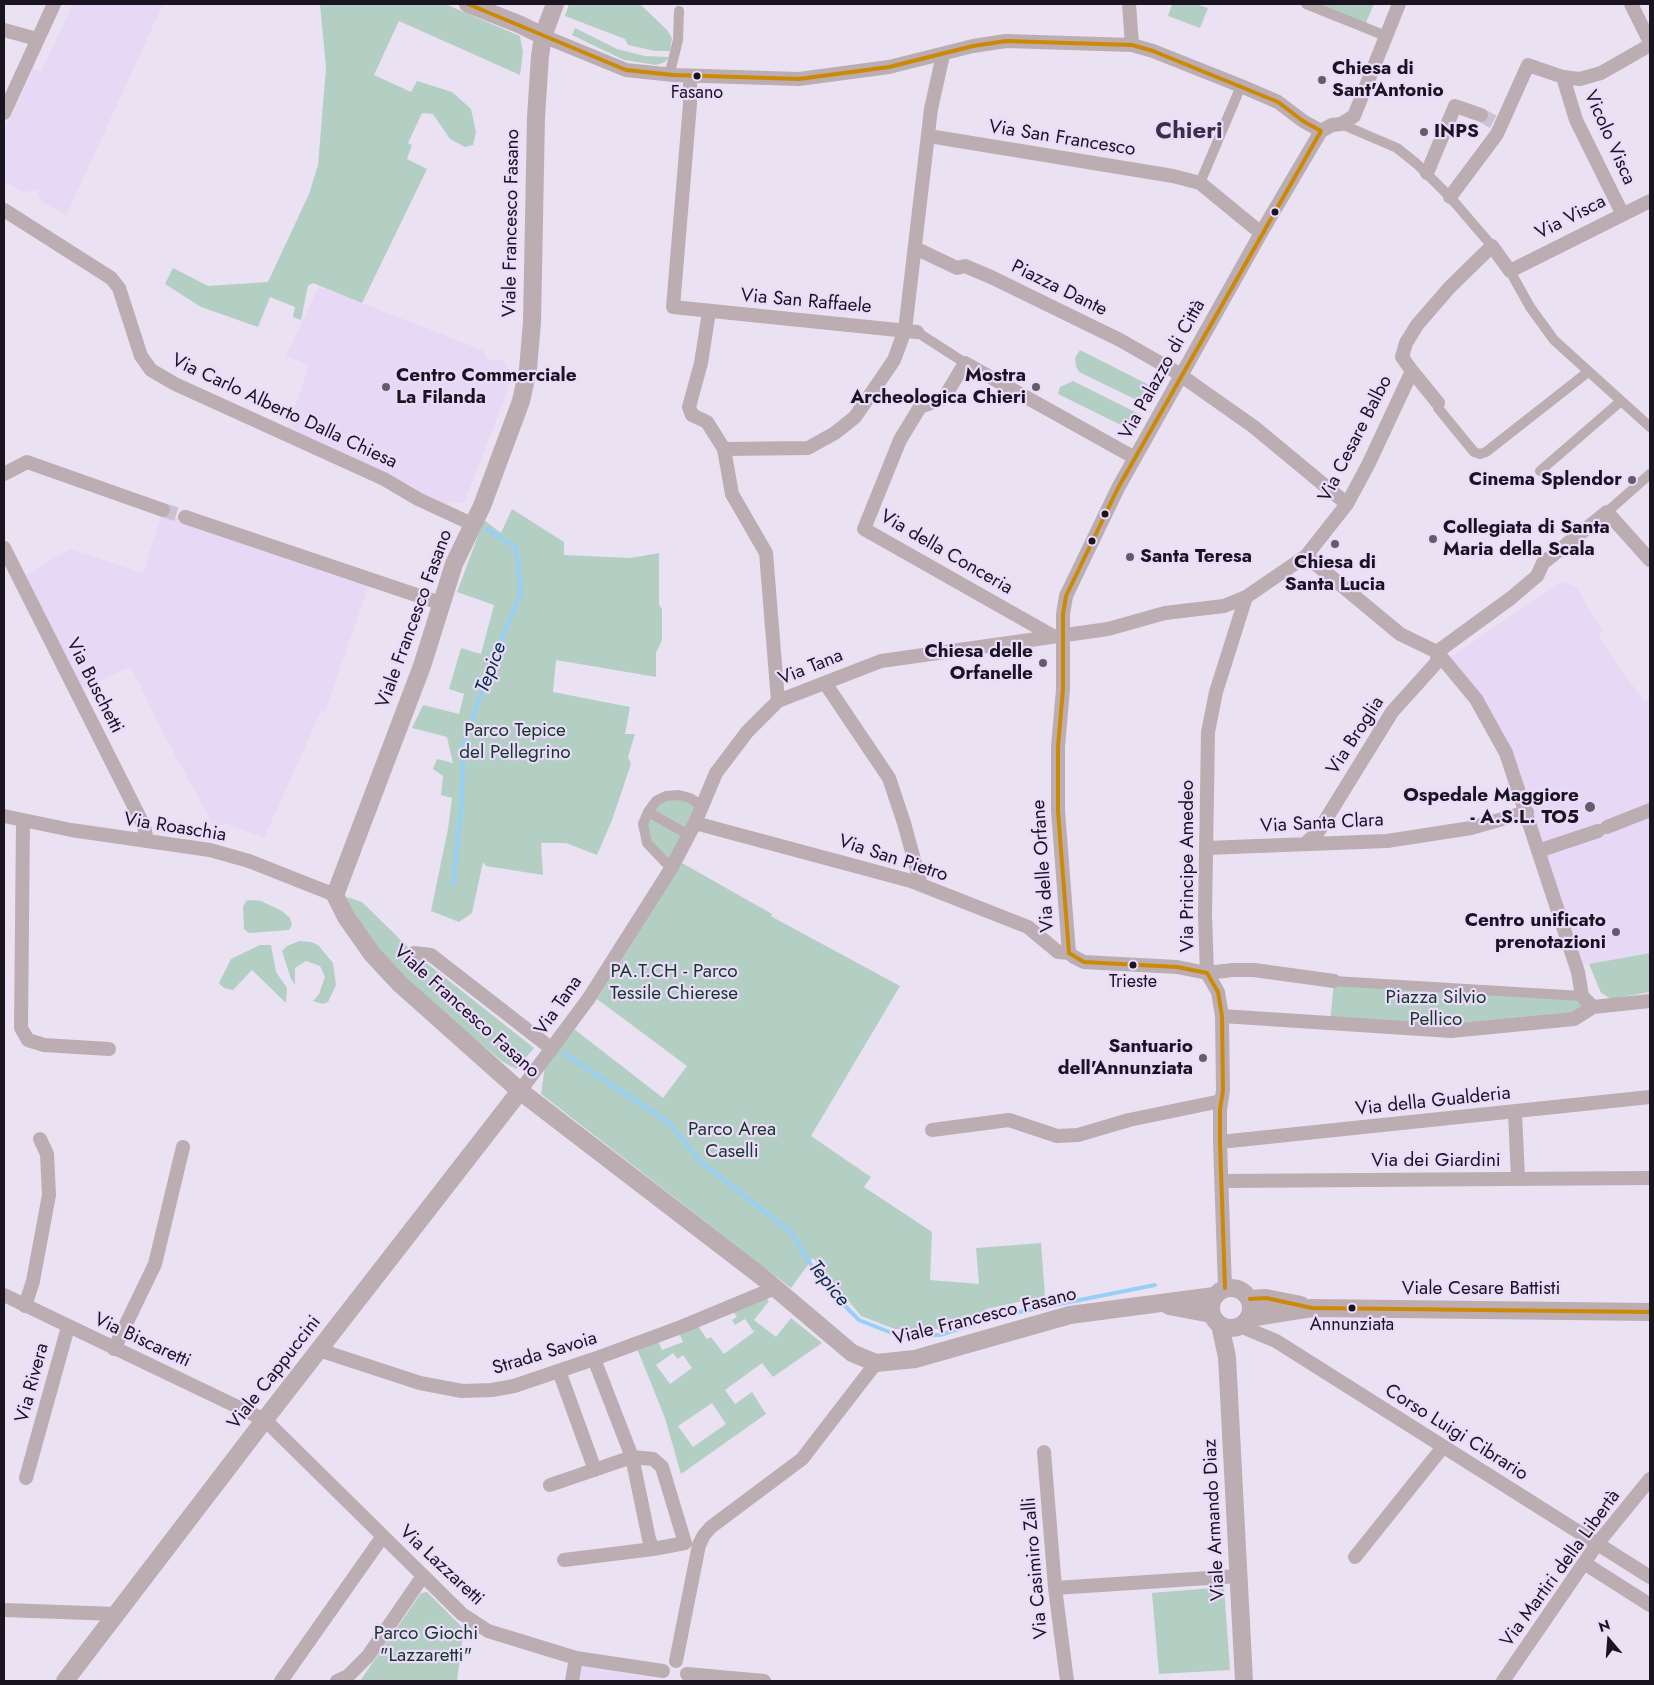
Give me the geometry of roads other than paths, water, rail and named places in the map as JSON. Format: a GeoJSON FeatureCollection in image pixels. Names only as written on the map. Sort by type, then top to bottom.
{"type":"FeatureCollection","features":[{"type":"Feature","properties":{"kind":"street"},"geometry":{"type":"LineString","coordinates":[[4,113],[54,4]]}},
{"type":"Feature","properties":{"kind":"street"},"geometry":{"type":"LineString","coordinates":[[468,4],[626,70],[690,76],[799,79],[881,68],[943,55],[973,46],[1006,41],[1132,45],[1153,51],[1278,102],[1303,122],[1321,131],[1342,124],[1354,116],[1399,4]]}},
{"type":"Feature","properties":{"kind":"street","name":"Viale Francesco Fasano"},"geometry":{"type":"LineString","coordinates":[[555,4],[543,36],[536,117],[528,369],[521,401],[482,506],[454,564],[443,604],[335,895],[346,917],[372,954],[400,984],[520,1091],[775,1288],[852,1353],[876,1364],[914,1359],[1070,1315],[1159,1304],[1220,1292]]}},
{"type":"Feature","properties":{"kind":"street"},"geometry":{"type":"LineString","coordinates":[[1129,4],[1132,45]]}},
{"type":"Feature","properties":{"kind":"street"},"geometry":{"type":"LineString","coordinates":[[1306,4],[1386,36]]}},
{"type":"Feature","properties":{"kind":"street"},"geometry":{"type":"LineString","coordinates":[[1450,197],[1500,126],[1528,65],[1563,77],[1580,79],[1600,73],[1650,43],[1631,4]]}},
{"type":"Feature","properties":{"kind":"street"},"geometry":{"type":"LineString","coordinates":[[671,68],[678,31],[679,11]]}},
{"type":"Feature","properties":{"kind":"street"},"geometry":{"type":"LineString","coordinates":[[4,30],[37,40]]}},
{"type":"Feature","properties":{"kind":"street"},"geometry":{"type":"LineString","coordinates":[[724,449],[808,448],[835,433],[855,417],[894,360],[911,331],[914,248],[931,109],[943,55]]}},
{"type":"Feature","properties":{"kind":"street","name":"Via San Raffaele"},"geometry":{"type":"LineString","coordinates":[[690,76],[690,104],[673,307],[911,331],[1135,458]]}},
{"type":"Feature","properties":{"kind":"street","name":"Vicolo Visca"},"geometry":{"type":"LineString","coordinates":[[1563,77],[1582,133],[1622,213]]}},
{"type":"Feature","properties":{"kind":"street"},"geometry":{"type":"LineString","coordinates":[[1200,183],[1241,86]]}},
{"type":"Feature","properties":{"kind":"street"},"geometry":{"type":"LineString","coordinates":[[1426,173],[1455,106],[1481,115]]}},
{"type":"Feature","properties":{"kind":"street"},"geometry":{"type":"LineString","coordinates":[[1342,124],[1397,148],[1426,173],[1450,197],[1492,246],[1510,271],[1530,307],[1554,340],[1650,425]]}},
{"type":"Feature","properties":{"kind":"street","name":"Via Palazzo di Città"},"geometry":{"type":"LineString","coordinates":[[1058,636],[1066,596],[1090,541],[1261,233],[1321,131]]}},
{"type":"Feature","properties":{"kind":"street","name":"Via San Francesco"},"geometry":{"type":"LineString","coordinates":[[929,136],[1174,176],[1200,183],[1261,233]]}},
{"type":"Feature","properties":{"kind":"street","name":"Via Visca"},"geometry":{"type":"LineString","coordinates":[[1510,271],[1650,200]]}},
{"type":"Feature","properties":{"kind":"street","name":"Via Carlo Alberto Dalla Chiesa"},"geometry":{"type":"LineString","coordinates":[[4,210],[111,278],[118,288],[142,356],[151,370],[175,384],[384,478],[418,499],[472,524]]}},
{"type":"Feature","properties":{"kind":"street","name":"Via Cesare Balbo"},"geometry":{"type":"LineString","coordinates":[[1306,556],[1347,504],[1368,464],[1412,371],[1402,357],[1406,343],[1417,324],[1450,287],[1492,246]]}},
{"type":"Feature","properties":{"kind":"street","name":"Piazza Dante"},"geometry":{"type":"LineString","coordinates":[[914,248],[957,268],[964,266],[991,277],[1120,340],[1182,376],[1254,427],[1347,504]]}},
{"type":"Feature","properties":{"kind":"street"},"geometry":{"type":"LineString","coordinates":[[709,312],[701,363],[688,407],[692,414],[707,422],[724,449],[732,494],[766,553],[778,701]]}},
{"type":"Feature","properties":{"kind":"street","name":"Via della Conceria"},"geometry":{"type":"LineString","coordinates":[[966,363],[944,398],[920,407],[900,440],[864,529],[1058,636]]}},
{"type":"Feature","properties":{"kind":"street"},"geometry":{"type":"LineString","coordinates":[[1412,371],[1438,403],[1438,408],[1474,452],[1480,454],[1486,452],[1588,372]]}},
{"type":"Feature","properties":{"kind":"street"},"geometry":{"type":"LineString","coordinates":[[1540,471],[1621,401]]}},
{"type":"Feature","properties":{"kind":"street"},"geometry":{"type":"LineString","coordinates":[[4,474],[27,462],[163,510]]}},
{"type":"Feature","properties":{"kind":"street"},"geometry":{"type":"LineString","coordinates":[[1437,652],[1511,598],[1537,576],[1544,563],[1650,474]]}},
{"type":"Feature","properties":{"kind":"street"},"geometry":{"type":"LineString","coordinates":[[1607,512],[1650,560]]}},
{"type":"Feature","properties":{"kind":"street"},"geometry":{"type":"LineString","coordinates":[[185,517],[443,604]]}},
{"type":"Feature","properties":{"kind":"street","name":"Via Buschetti"},"geometry":{"type":"LineString","coordinates":[[4,548],[144,826],[147,841]]}},
{"type":"Feature","properties":{"kind":"street"},"geometry":{"type":"LineString","coordinates":[[1306,556],[1400,634],[1437,652],[1476,699],[1506,753],[1578,972],[1582,996],[1593,1007]]}},
{"type":"Feature","properties":{"kind":"street","name":"Via Tana"},"geometry":{"type":"LineString","coordinates":[[520,1091],[589,998],[672,867],[692,829],[716,773],[747,732],[778,701],[881,661],[1108,629],[1165,613],[1224,606],[1246,596],[1306,556]]}},
{"type":"Feature","properties":{"kind":"street","name":"Via Principe Amedeo"},"geometry":{"type":"LineString","coordinates":[[1220,1292],[1222,1016],[1218,992],[1207,973],[1206,848],[1208,732],[1216,692],[1246,596]]}},
{"type":"Feature","properties":{"kind":"street","name":"Via delle Orfane"},"geometry":{"type":"LineString","coordinates":[[1058,636],[1063,689],[1058,746],[1058,811],[1069,953],[1084,962],[1167,966],[1207,973]]}},
{"type":"Feature","properties":{"kind":"street","name":"Via Broglia"},"geometry":{"type":"LineString","coordinates":[[1306,843],[1318,832],[1392,712],[1437,662],[1437,652]]}},
{"type":"Feature","properties":{"kind":"street"},"geometry":{"type":"LineString","coordinates":[[825,683],[889,778],[921,885]]}},
{"type":"Feature","properties":{"kind":"street"},"geometry":{"type":"LineString","coordinates":[[666,863],[647,843],[643,824],[648,812],[656,801],[666,796],[679,795],[690,798],[702,806]]}},
{"type":"Feature","properties":{"kind":"street"},"geometry":{"type":"LineString","coordinates":[[1538,851],[1603,829],[1650,810]]}},
{"type":"Feature","properties":{"kind":"street"},"geometry":{"type":"LineString","coordinates":[[648,812],[692,829]]}},
{"type":"Feature","properties":{"kind":"street","name":"Via Santa Clara"},"geometry":{"type":"LineString","coordinates":[[1206,848],[1388,841],[1471,828],[1526,812]]}},
{"type":"Feature","properties":{"kind":"street","name":"Via Roaschia"},"geometry":{"type":"LineString","coordinates":[[4,816],[23,821],[210,850],[249,861],[335,895]]}},
{"type":"Feature","properties":{"kind":"street"},"geometry":{"type":"LineString","coordinates":[[23,821],[21,1028],[28,1040],[44,1045],[109,1049]]}},
{"type":"Feature","properties":{"kind":"street","name":"Via San Pietro"},"geometry":{"type":"LineString","coordinates":[[692,829],[795,848],[921,885],[1028,927],[1058,952],[1069,953]]}},
{"type":"Feature","properties":{"kind":"street"},"geometry":{"type":"LineString","coordinates":[[414,953],[431,955],[552,1048]]}},
{"type":"Feature","properties":{"kind":"street"},"geometry":{"type":"LineString","coordinates":[[1207,973],[1254,970],[1334,981],[1582,996]]}},
{"type":"Feature","properties":{"kind":"street"},"geometry":{"type":"LineString","coordinates":[[1222,1016],[1438,1031],[1574,1019],[1593,1007],[1650,1001]]}},
{"type":"Feature","properties":{"kind":"street","name":"Viale Cappuccini"},"geometry":{"type":"LineString","coordinates":[[65,1681],[520,1091]]}},
{"type":"Feature","properties":{"kind":"street","name":"Via della Gualderia"},"geometry":{"type":"LineString","coordinates":[[1220,1142],[1650,1097]]}},
{"type":"Feature","properties":{"kind":"street"},"geometry":{"type":"LineString","coordinates":[[932,1130],[1009,1120],[1058,1136],[1078,1135],[1128,1120],[1221,1101]]}},
{"type":"Feature","properties":{"kind":"street"},"geometry":{"type":"LineString","coordinates":[[1515,1112],[1518,1179]]}},
{"type":"Feature","properties":{"kind":"street"},"geometry":{"type":"LineString","coordinates":[[25,1306],[33,1281],[49,1196],[47,1154],[40,1139]]}},
{"type":"Feature","properties":{"kind":"street"},"geometry":{"type":"LineString","coordinates":[[114,1349],[155,1264],[183,1147]]}},
{"type":"Feature","properties":{"kind":"street","name":"Via dei Giardini"},"geometry":{"type":"LineString","coordinates":[[1222,1181],[1650,1178]]}},
{"type":"Feature","properties":{"kind":"street","name":"Strada Savoia"},"geometry":{"type":"LineString","coordinates":[[320,1350],[420,1383],[462,1391],[492,1390],[514,1386],[594,1359],[681,1327],[775,1288]]}},
{"type":"Feature","properties":{"kind":"street"},"geometry":{"type":"LineString","coordinates":[[1236,1288],[1247,1294],[1250,1300],[1252,1310],[1231,1322],[1212,1302],[1220,1292],[1236,1288]]}},
{"type":"Feature","properties":{"kind":"street","name":"Via Biscaretti"},"geometry":{"type":"LineString","coordinates":[[4,1295],[265,1420]]}},
{"type":"Feature","properties":{"kind":"street","name":"Viale Cesare Battisti"},"geometry":{"type":"LineString","coordinates":[[1250,1300],[1266,1298],[1312,1308]]}},
{"type":"Feature","properties":{"kind":"street","name":"Viale Francesco Fasano"},"geometry":{"type":"LineString","coordinates":[[1159,1304],[1231,1322]]}},
{"type":"Feature","properties":{"kind":"street","name":"Viale Cesare Battisti"},"geometry":{"type":"LineString","coordinates":[[1231,1322],[1312,1308],[1650,1312]]}},
{"type":"Feature","properties":{"kind":"street","name":"Viale Armando Diaz"},"geometry":{"type":"LineString","coordinates":[[1231,1322],[1227,1357],[1244,1681]]}},
{"type":"Feature","properties":{"kind":"street","name":"Corso Luigi Cibrario"},"geometry":{"type":"LineString","coordinates":[[1231,1322],[1276,1342],[1650,1577]]}},
{"type":"Feature","properties":{"kind":"street","name":"Via Rivera"},"geometry":{"type":"LineString","coordinates":[[26,1478],[68,1327]]}},
{"type":"Feature","properties":{"kind":"street"},"geometry":{"type":"LineString","coordinates":[[594,1359],[632,1457],[653,1549]]}},
{"type":"Feature","properties":{"kind":"street"},"geometry":{"type":"LineString","coordinates":[[676,1661],[699,1545],[711,1527],[802,1459],[876,1364]]}},
{"type":"Feature","properties":{"kind":"street"},"geometry":{"type":"LineString","coordinates":[[559,1371],[595,1470]]}},
{"type":"Feature","properties":{"kind":"street","name":"Via Lazzaretti"},"geometry":{"type":"LineString","coordinates":[[265,1420],[462,1614],[488,1631],[576,1658],[664,1676]]}},
{"type":"Feature","properties":{"kind":"street"},"geometry":{"type":"LineString","coordinates":[[1355,1557],[1444,1447]]}},
{"type":"Feature","properties":{"kind":"street","name":"Via Casimiro Zalli"},"geometry":{"type":"LineString","coordinates":[[1044,1452],[1055,1588],[1066,1681]]}},
{"type":"Feature","properties":{"kind":"street"},"geometry":{"type":"LineString","coordinates":[[550,1486],[632,1457],[653,1459],[662,1467],[684,1543]]}},
{"type":"Feature","properties":{"kind":"street","name":"Via Martiri della Libertà"},"geometry":{"type":"LineString","coordinates":[[1503,1681],[1597,1544],[1650,1479]]}},
{"type":"Feature","properties":{"kind":"street"},"geometry":{"type":"LineString","coordinates":[[281,1681],[383,1536]]}},
{"type":"Feature","properties":{"kind":"street"},"geometry":{"type":"LineString","coordinates":[[564,1560],[653,1549],[684,1543],[699,1545]]}},
{"type":"Feature","properties":{"kind":"street"},"geometry":{"type":"LineString","coordinates":[[1584,1563],[1650,1605]]}},
{"type":"Feature","properties":{"kind":"street"},"geometry":{"type":"LineString","coordinates":[[337,1681],[348,1676],[368,1656],[423,1576]]}},
{"type":"Feature","properties":{"kind":"street"},"geometry":{"type":"LineString","coordinates":[[1055,1588],[1239,1576]]}},
{"type":"Feature","properties":{"kind":"street"},"geometry":{"type":"LineString","coordinates":[[4,1610],[117,1614]]}},
{"type":"Feature","properties":{"kind":"street"},"geometry":{"type":"LineString","coordinates":[[572,1681],[576,1658]]}},
{"type":"Feature","properties":{"kind":"street"},"geometry":{"type":"LineString","coordinates":[[664,1676],[669,1662],[676,1661],[685,1667],[685,1678],[764,1681]]}},
{"type":"Feature","properties":{"kind":"waterway","name":"Tepice"},"geometry":{"type":"LineString","coordinates":[[453,884],[461,810],[464,742],[493,660],[521,593],[516,547],[487,529]]}},
{"type":"Feature","properties":{"kind":"waterway","name":"Tepice"},"geometry":{"type":"LineString","coordinates":[[565,1054],[668,1122],[702,1163],[791,1232],[823,1284],[859,1320],[897,1335],[940,1335],[999,1316],[1155,1285]]}},
{"type":"Feature","properties":{"kind":"tunnel"},"geometry":{"type":"LineString","coordinates":[[1481,115],[1499,125]]}},
{"type":"Feature","properties":{"kind":"tunnel"},"geometry":{"type":"LineString","coordinates":[[163,510],[185,517]]}},
{"type":"Feature","properties":{"kind":"place","name":"Fasano"},"geometry":{"type":"Point","coordinates":[697,76]}},
{"type":"Feature","properties":{"kind":"place","name":"Chiesa di Sant'Antonio"},"geometry":{"type":"Point","coordinates":[1322,80]}},
{"type":"Feature","properties":{"kind":"place","name":"INPS"},"geometry":{"type":"Point","coordinates":[1424,132]}},
{"type":"Feature","properties":{"kind":"place","name":"Centro Commerciale La Filanda"},"geometry":{"type":"Point","coordinates":[386,387]}},
{"type":"Feature","properties":{"kind":"place","name":"Mostra Archeologica Chieri"},"geometry":{"type":"Point","coordinates":[1036,387]}},
{"type":"Feature","properties":{"kind":"place","name":"Cinema Splendor"},"geometry":{"type":"Point","coordinates":[1632,480]}},
{"type":"Feature","properties":{"kind":"place","name":"Collegiata di Santa Maria della Scala"},"geometry":{"type":"Point","coordinates":[1433,539]}},
{"type":"Feature","properties":{"kind":"place","name":"Chiesa di Santa Lucia"},"geometry":{"type":"Point","coordinates":[1335,544]}},
{"type":"Feature","properties":{"kind":"place","name":"Santa Teresa"},"geometry":{"type":"Point","coordinates":[1130,557]}},
{"type":"Feature","properties":{"kind":"place","name":"Chiesa delle Orfanelle"},"geometry":{"type":"Point","coordinates":[1043,663]}},
{"type":"Feature","properties":{"kind":"place","name":"Ospedale Maggiore - A.S.L. TO5"},"geometry":{"type":"Point","coordinates":[1590,807]}},
{"type":"Feature","properties":{"kind":"place","name":"Centro unificato prenotazioni"},"geometry":{"type":"Point","coordinates":[1616,932]}},
{"type":"Feature","properties":{"kind":"place","name":"Trieste"},"geometry":{"type":"Point","coordinates":[1133,965]}},
{"type":"Feature","properties":{"kind":"place","name":"Santuario dell'Annunziata"},"geometry":{"type":"Point","coordinates":[1203,1058]}},
{"type":"Feature","properties":{"kind":"place","name":"Annunziata"},"geometry":{"type":"Point","coordinates":[1352,1308]}},
{"type":"Feature","properties":{"kind":"district","name":"Chieri"},"geometry":{"type":"Point","coordinates":[1189,132]}},
{"type":"Feature","properties":{"kind":"park label","name":"Parco Tepice del Pellegrino"},"geometry":{"type":"Point","coordinates":[515,742]}},
{"type":"Feature","properties":{"kind":"park label","name":"PA.T.CH - Parco Tessile Chierese"},"geometry":{"type":"Point","coordinates":[674,983]}},
{"type":"Feature","properties":{"kind":"park label","name":"Piazza Silvio Pellico"},"geometry":{"type":"Point","coordinates":[1436,1009]}},
{"type":"Feature","properties":{"kind":"park label","name":"Parco Area Caselli"},"geometry":{"type":"Point","coordinates":[732,1141]}},
{"type":"Feature","properties":{"kind":"park label","name":"Parco Giochi \"Lazzaretti\""},"geometry":{"type":"Point","coordinates":[426,1645]}}]}
